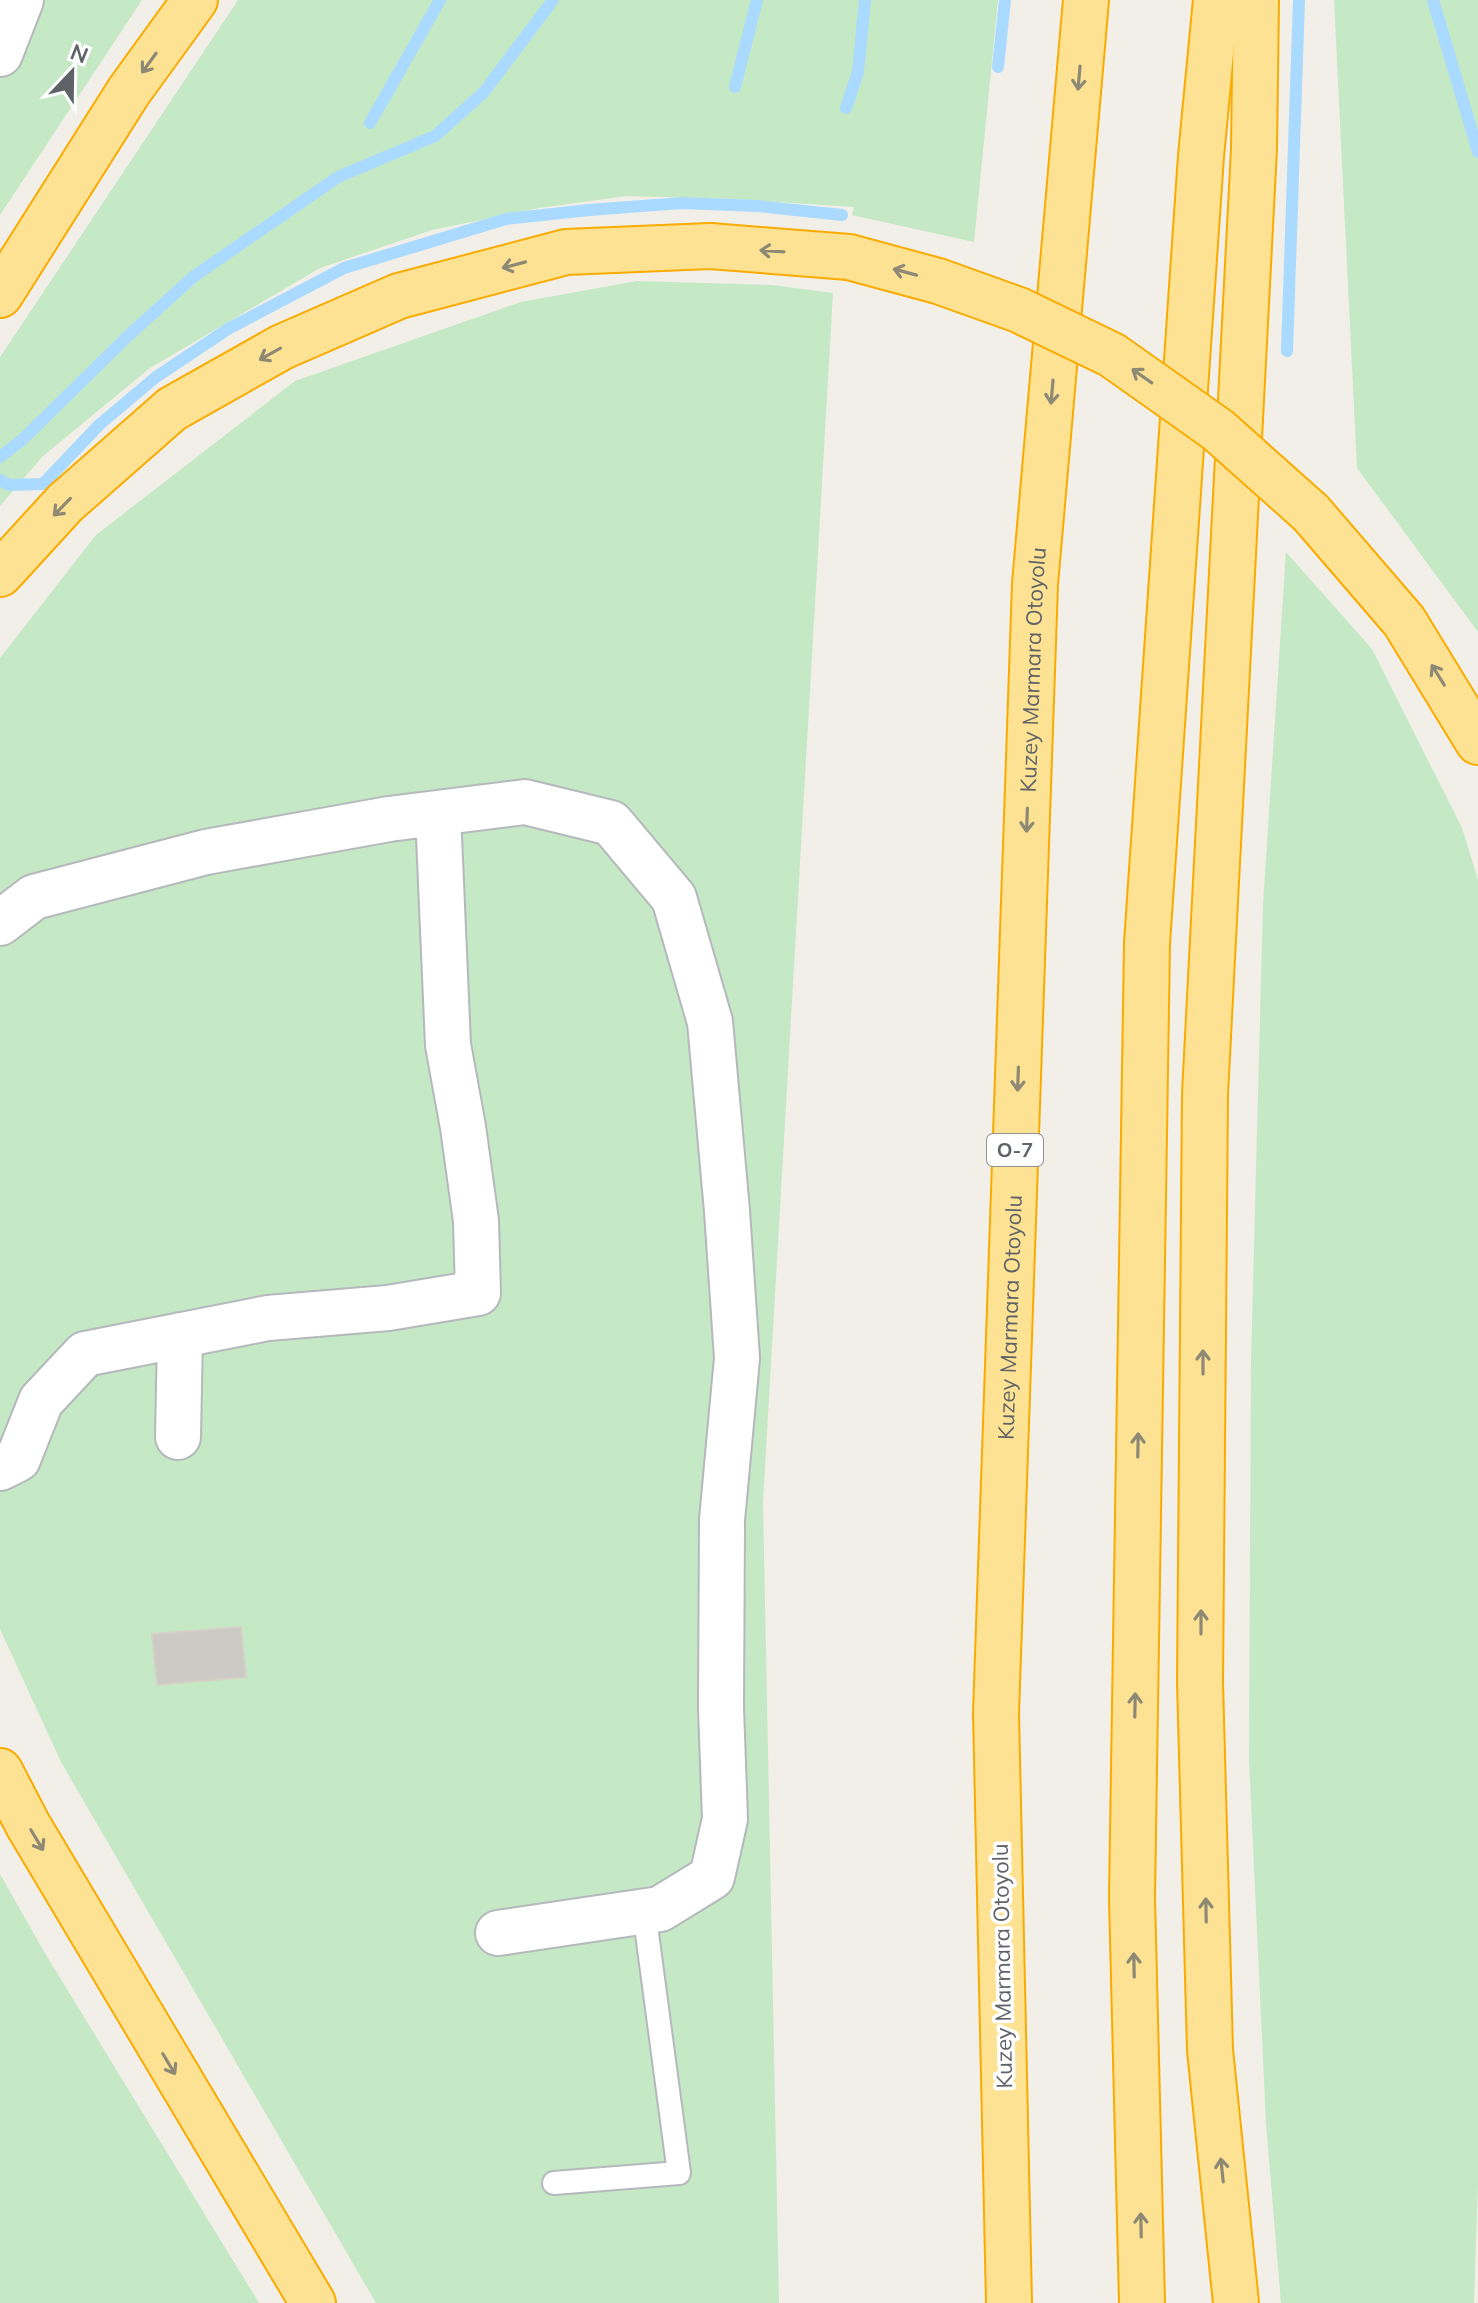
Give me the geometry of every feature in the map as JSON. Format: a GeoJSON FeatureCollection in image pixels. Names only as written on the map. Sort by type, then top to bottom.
{"type":"FeatureCollection","features":[{"type":"Feature","properties":{"kind":"highway"},"geometry":{"type":"LineString","coordinates":[[0,295],[129,91],[195,0]]}},
{"type":"Feature","properties":{"kind":"highway","name":"Kuzey Marmara Otoyolu"},"geometry":{"type":"LineString","coordinates":[[1009,2303],[997,1681],[1035,584],[1086,0]]}},
{"type":"Feature","properties":{"kind":"highway"},"geometry":{"type":"LineString","coordinates":[[1142,2303],[1132,1897],[1147,943],[1200,172],[1216,0]]}},
{"type":"Feature","properties":{"kind":"highway"},"geometry":{"type":"LineString","coordinates":[[1236,2303],[1210,2050],[1200,1682],[1205,1126],[1254,149],[1256,0]]}},
{"type":"Feature","properties":{"kind":"highway"},"geometry":{"type":"LineString","coordinates":[[0,574],[65,503],[172,409],[282,347],[399,296],[566,252],[710,246],[849,257],[938,281],[1019,310],[1112,355],[1218,430],[1311,513],[1404,621],[1478,742]]}},
{"type":"Feature","properties":{"kind":"highway"},"geometry":{"type":"LineString","coordinates":[[0,1771],[28,1825],[313,2303]]}},
{"type":"Feature","properties":{"kind":"street"},"geometry":{"type":"LineString","coordinates":[[0,54],[21,0]]}},
{"type":"Feature","properties":{"kind":"street"},"geometry":{"type":"LineString","coordinates":[[0,923],[34,897],[206,852],[389,819],[525,802],[611,823],[674,898],[710,1022],[737,1358],[722,1520],[721,1708],[725,1819],[712,1877],[660,1909],[498,1933]]}},
{"type":"Feature","properties":{"kind":"street"},"geometry":{"type":"LineString","coordinates":[[0,1468],[18,1459],[41,1401],[85,1354],[268,1318],[388,1308],[478,1293],[476,1221],[448,1045],[438,813]]}},
{"type":"Feature","properties":{"kind":"street"},"geometry":{"type":"LineString","coordinates":[[178,1437],[180,1335]]}},
{"type":"Feature","properties":{"kind":"lane"},"geometry":{"type":"LineString","coordinates":[[554,2183],[679,2173],[644,1911]]}},
{"type":"Feature","properties":{"kind":"green space"},"geometry":{"type":"Polygon","coordinates":[[[0,0],[142,0],[0,215],[0,0]]]}},
{"type":"Feature","properties":{"kind":"green space"},"geometry":{"type":"Polygon","coordinates":[[[238,0],[998,0],[974,242],[852,215],[854,207],[627,196],[539,208],[432,230],[320,268],[150,368],[43,456],[0,506],[0,357],[238,0]]]}},
{"type":"Feature","properties":{"kind":"green space"},"geometry":{"type":"Polygon","coordinates":[[[1334,0],[1478,0],[1478,632],[1357,468],[1334,0]]]}},
{"type":"Feature","properties":{"kind":"green space"},"geometry":{"type":"Polygon","coordinates":[[[637,281],[772,285],[833,293],[763,1502],[779,2303],[376,2303],[61,1762],[0,1629],[0,658],[96,535],[295,381],[521,302],[637,281]]]}},
{"type":"Feature","properties":{"kind":"green space"},"geometry":{"type":"Polygon","coordinates":[[[1286,552],[1372,649],[1462,828],[1478,880],[1478,2183],[1474,2303],[1281,2303],[1266,2123],[1249,1760],[1251,1361],[1263,904],[1286,552]]]}},
{"type":"Feature","properties":{"kind":"green space"},"geometry":{"type":"Polygon","coordinates":[[[0,1874],[43,1950],[259,2303],[0,2303],[0,1874]]]}},
{"type":"Feature","properties":{"kind":"building"},"geometry":{"type":"Polygon","coordinates":[[[241,1627],[246,1677],[157,1685],[152,1634],[241,1627]]]}},
{"type":"Feature","properties":{"kind":"waterway"},"geometry":{"type":"LineString","coordinates":[[370,123],[440,0]]}},
{"type":"Feature","properties":{"kind":"waterway"},"geometry":{"type":"LineString","coordinates":[[0,457],[22,440],[193,277],[338,177],[435,136],[484,92],[553,0]]}},
{"type":"Feature","properties":{"kind":"waterway"},"geometry":{"type":"LineString","coordinates":[[735,87],[757,0]]}},
{"type":"Feature","properties":{"kind":"waterway"},"geometry":{"type":"LineString","coordinates":[[846,108],[858,72],[865,0]]}},
{"type":"Feature","properties":{"kind":"waterway"},"geometry":{"type":"LineString","coordinates":[[998,67],[1005,0]]}},
{"type":"Feature","properties":{"kind":"waterway"},"geometry":{"type":"LineString","coordinates":[[1287,351],[1299,0]]}},
{"type":"Feature","properties":{"kind":"waterway"},"geometry":{"type":"LineString","coordinates":[[1433,0],[1478,152]]}},
{"type":"Feature","properties":{"kind":"waterway"},"geometry":{"type":"LineString","coordinates":[[0,480],[9,485],[43,484],[99,425],[156,377],[228,329],[344,268],[506,219],[589,210],[682,203],[757,206],[842,215]]}}]}
